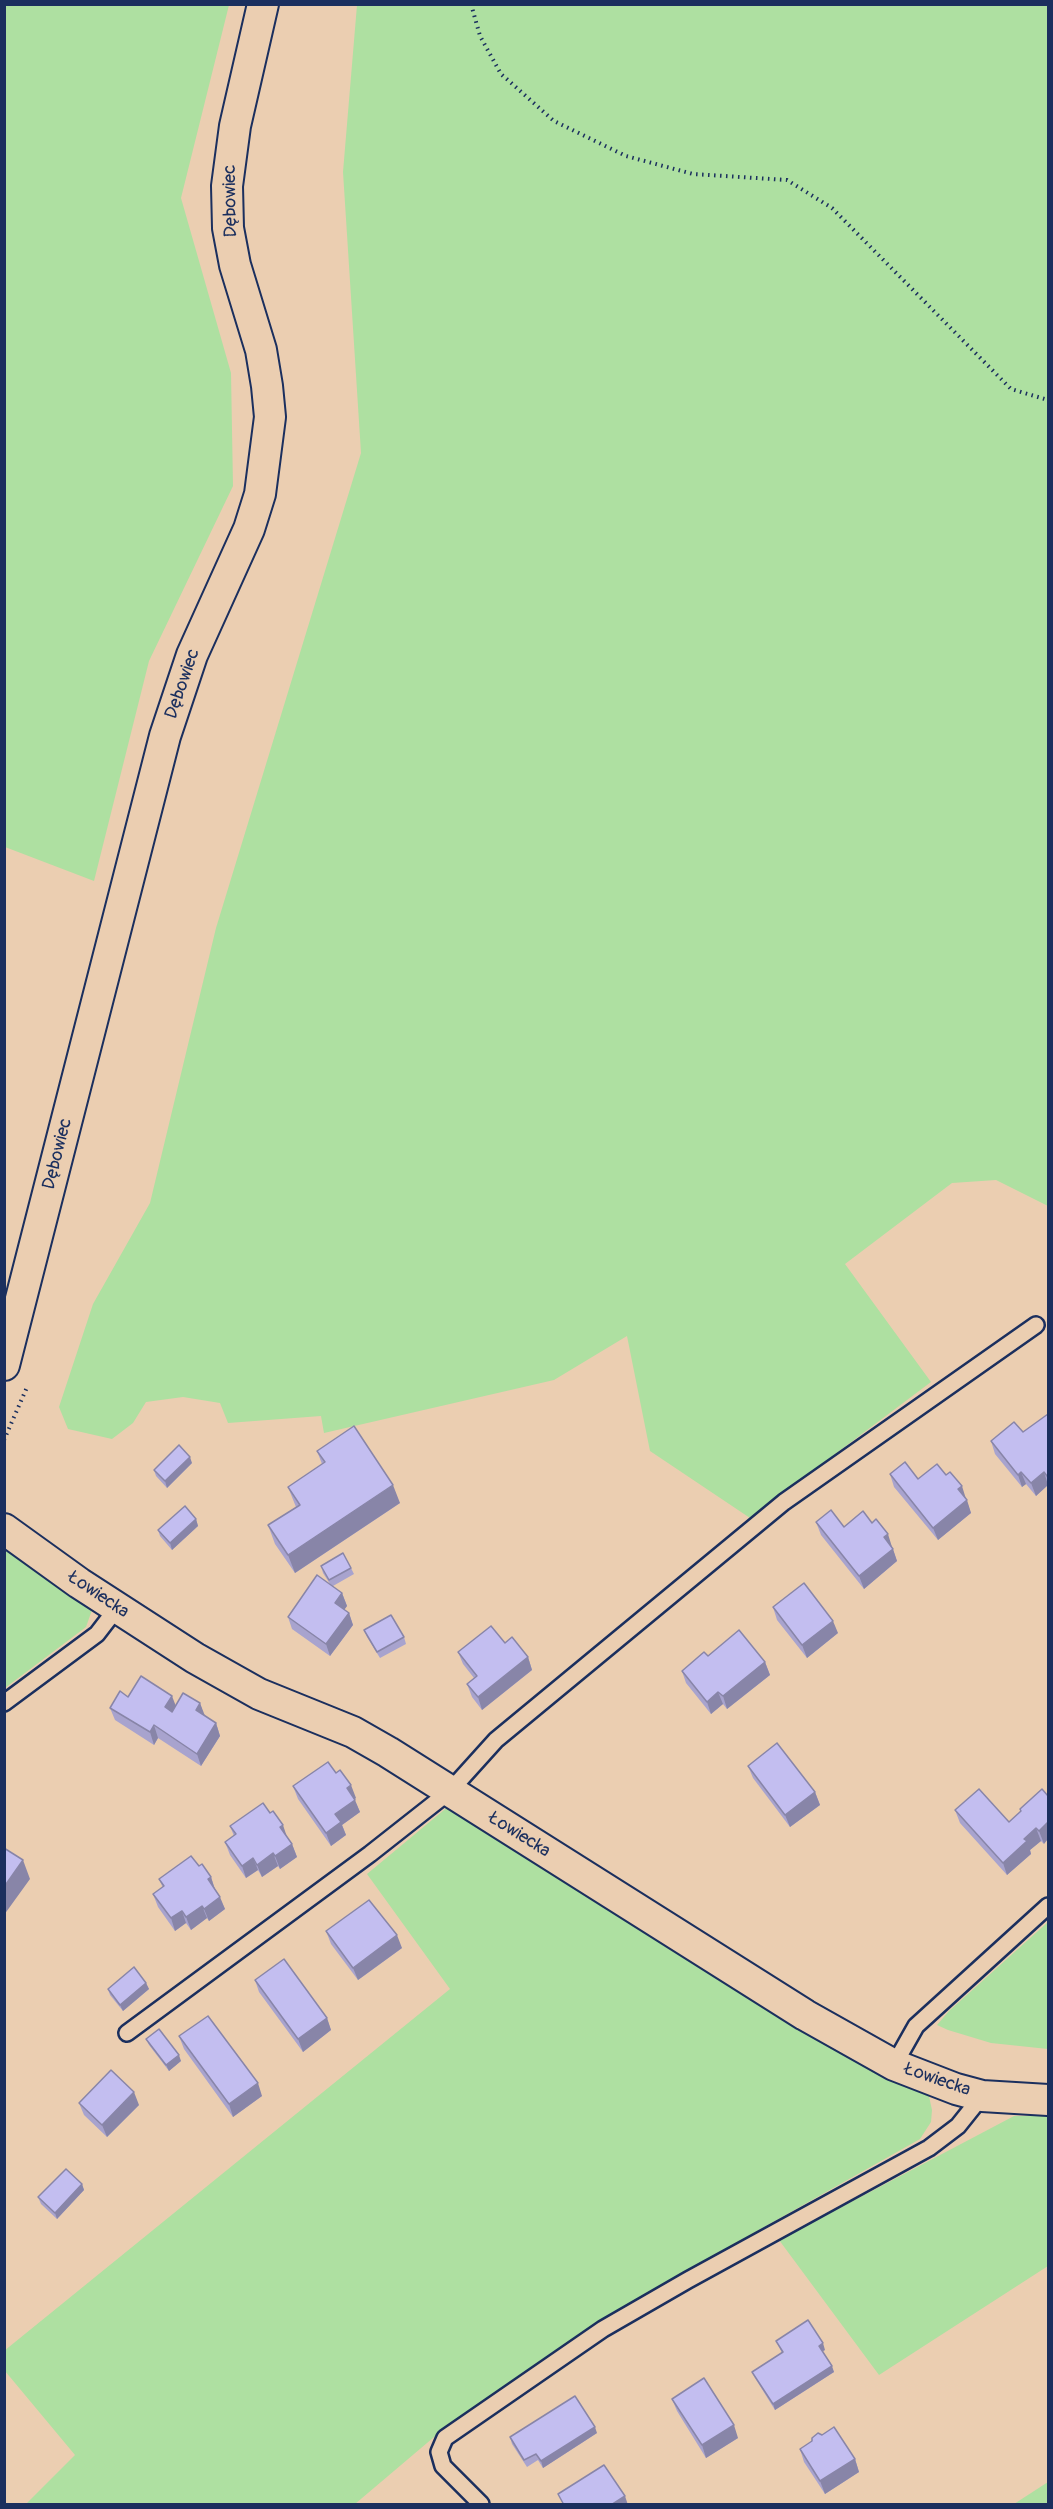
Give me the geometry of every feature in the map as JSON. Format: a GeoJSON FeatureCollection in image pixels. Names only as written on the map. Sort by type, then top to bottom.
{"type":"FeatureCollection","features":[{"type":"Feature","properties":{"kind":"street","name":"Dębowiec"},"geometry":{"type":"LineString","coordinates":[[4,1365],[165,736],[192,655],[249,529],[260,494],[270,417],[267,386],[261,350],[235,265],[228,228],[227,186],[234,126],[262,4]]}},
{"type":"Feature","properties":{"kind":"street","name":"Łowiecka"},"geometry":{"type":"LineString","coordinates":[[4,1529],[41,1558],[232,1680],[259,1694],[353,1732],[805,2015],[894,2065],[956,2089],[982,2096],[1048,2100]]}},
{"type":"Feature","properties":{"kind":"lane"},"geometry":{"type":"LineString","coordinates":[[127,2033],[370,1854],[450,1791],[496,1740],[784,1502],[1036,1325]]}},
{"type":"Feature","properties":{"kind":"lane"},"geometry":{"type":"LineString","coordinates":[[4,1703],[97,1634],[117,1608]]}},
{"type":"Feature","properties":{"kind":"lane"},"geometry":{"type":"LineString","coordinates":[[894,2065],[916,2026],[1048,1906]]}},
{"type":"Feature","properties":{"kind":"lane"},"geometry":{"type":"LineString","coordinates":[[481,2505],[443,2466],[439,2452],[445,2438],[603,2329],[929,2148],[958,2126],[982,2096]]}},
{"type":"Feature","properties":{"kind":"path"},"geometry":{"type":"LineString","coordinates":[[471,4],[480,36],[501,74],[554,121],[626,156],[693,174],[787,180],[832,208],[1011,389],[1048,400]]}},
{"type":"Feature","properties":{"kind":"green space"},"geometry":{"type":"Polygon","coordinates":[[[4,5],[229,5],[181,198],[231,373],[233,486],[149,661],[94,881],[5,847],[4,5]]]}},
{"type":"Feature","properties":{"kind":"green space"},"geometry":{"type":"Polygon","coordinates":[[[357,5],[1048,5],[1048,1206],[996,1180],[952,1183],[845,1264],[931,1382],[750,1518],[650,1451],[627,1336],[554,1380],[324,1433],[321,1416],[228,1423],[220,1403],[183,1397],[146,1402],[133,1423],[112,1439],[68,1429],[59,1407],[93,1304],[150,1203],[216,928],[361,453],[343,172],[357,5]]]}},
{"type":"Feature","properties":{"kind":"green space"},"geometry":{"type":"Polygon","coordinates":[[[5,1548],[92,1610],[86,1627],[5,1688],[5,1548]]]}},
{"type":"Feature","properties":{"kind":"green space"},"geometry":{"type":"Polygon","coordinates":[[[450,1805],[882,2072],[929,2096],[932,2110],[931,2122],[920,2139],[688,2270],[602,2322],[440,2432],[355,2504],[26,2504],[75,2455],[5,2371],[4,2351],[450,1989],[367,1874],[450,1805]]]}},
{"type":"Feature","properties":{"kind":"green space"},"geometry":{"type":"Polygon","coordinates":[[[1048,1922],[1048,2049],[991,2043],[937,2025],[949,2011],[1048,1922]]]}},
{"type":"Feature","properties":{"kind":"green space"},"geometry":{"type":"Polygon","coordinates":[[[1014,2116],[1048,2116],[1048,2266],[879,2375],[779,2240],[1014,2116]]]}},
{"type":"Feature","properties":{"kind":"green space"},"geometry":{"type":"Polygon","coordinates":[[[1048,2482],[1048,2504],[1014,2504],[1048,2482]]]}},
{"type":"Feature","properties":{"kind":"building"},"geometry":{"type":"Polygon","coordinates":[[[1048,1414],[1048,1474],[1047,1476],[1044,1472],[1031,1483],[1021,1472],[1018,1475],[991,1441],[1014,1422],[1023,1432],[1048,1414]]]}},
{"type":"Feature","properties":{"kind":"building"},"geometry":{"type":"Polygon","coordinates":[[[354,1426],[393,1485],[288,1555],[268,1525],[300,1505],[288,1487],[325,1462],[317,1451],[354,1426]]]}},
{"type":"Feature","properties":{"kind":"building"},"geometry":{"type":"Polygon","coordinates":[[[179,1445],[190,1457],[165,1481],[154,1470],[179,1445]]]}},
{"type":"Feature","properties":{"kind":"building"},"geometry":{"type":"Polygon","coordinates":[[[905,1462],[918,1479],[937,1464],[946,1475],[950,1472],[962,1486],[958,1489],[967,1500],[933,1528],[890,1474],[905,1462]]]}},
{"type":"Feature","properties":{"kind":"building"},"geometry":{"type":"Polygon","coordinates":[[[185,1506],[196,1519],[170,1543],[158,1530],[185,1506]]]}},
{"type":"Feature","properties":{"kind":"building"},"geometry":{"type":"Polygon","coordinates":[[[831,1510],[844,1527],[863,1511],[872,1523],[876,1519],[888,1534],[884,1537],[893,1549],[859,1576],[816,1522],[831,1510]]]}},
{"type":"Feature","properties":{"kind":"building"},"geometry":{"type":"Polygon","coordinates":[[[343,1553],[351,1568],[329,1580],[321,1566],[343,1553]]]}},
{"type":"Feature","properties":{"kind":"building"},"geometry":{"type":"Polygon","coordinates":[[[317,1575],[342,1593],[335,1603],[349,1613],[326,1644],[288,1617],[317,1575]]]}},
{"type":"Feature","properties":{"kind":"building"},"geometry":{"type":"Polygon","coordinates":[[[804,1583],[833,1621],[802,1645],[773,1607],[804,1583]]]}},
{"type":"Feature","properties":{"kind":"building"},"geometry":{"type":"Polygon","coordinates":[[[391,1615],[404,1637],[377,1652],[364,1630],[391,1615]]]}},
{"type":"Feature","properties":{"kind":"building"},"geometry":{"type":"Polygon","coordinates":[[[491,1626],[505,1643],[512,1637],[528,1657],[478,1697],[467,1684],[477,1676],[458,1652],[491,1626]]]}},
{"type":"Feature","properties":{"kind":"building"},"geometry":{"type":"Polygon","coordinates":[[[739,1630],[765,1662],[723,1696],[718,1692],[707,1702],[682,1671],[704,1652],[708,1656],[739,1630]]]}},
{"type":"Feature","properties":{"kind":"building"},"geometry":{"type":"Polygon","coordinates":[[[141,1676],[172,1696],[165,1707],[172,1712],[183,1693],[200,1703],[196,1710],[216,1723],[197,1754],[154,1725],[150,1732],[110,1708],[120,1691],[128,1697],[141,1676]]]}},
{"type":"Feature","properties":{"kind":"building"},"geometry":{"type":"Polygon","coordinates":[[[777,1743],[815,1792],[785,1815],[748,1766],[777,1743]]]}},
{"type":"Feature","properties":{"kind":"building"},"geometry":{"type":"Polygon","coordinates":[[[328,1762],[336,1773],[340,1770],[351,1785],[347,1788],[355,1800],[335,1814],[341,1822],[326,1833],[293,1786],[328,1762]]]}},
{"type":"Feature","properties":{"kind":"building"},"geometry":{"type":"Polygon","coordinates":[[[979,1789],[1009,1822],[1042,1789],[1048,1796],[1048,1822],[1039,1831],[1036,1828],[1024,1839],[1027,1841],[1003,1863],[955,1810],[979,1789]]]}},
{"type":"Feature","properties":{"kind":"building"},"geometry":{"type":"Polygon","coordinates":[[[263,1803],[270,1813],[273,1811],[283,1825],[280,1827],[292,1844],[275,1856],[273,1853],[257,1865],[253,1858],[242,1866],[225,1842],[236,1834],[230,1826],[263,1803]]]}},
{"type":"Feature","properties":{"kind":"building"},"geometry":{"type":"Polygon","coordinates":[[[4,1848],[23,1860],[4,1887],[4,1848]]]}},
{"type":"Feature","properties":{"kind":"building"},"geometry":{"type":"Polygon","coordinates":[[[191,1856],[199,1866],[202,1864],[211,1877],[208,1879],[220,1897],[204,1909],[202,1906],[186,1917],[182,1911],[171,1918],[153,1894],[164,1886],[159,1879],[191,1856]]]}},
{"type":"Feature","properties":{"kind":"building"},"geometry":{"type":"Polygon","coordinates":[[[369,1900],[397,1935],[353,1968],[326,1931],[369,1900]]]}},
{"type":"Feature","properties":{"kind":"building"},"geometry":{"type":"Polygon","coordinates":[[[284,1959],[327,2018],[298,2039],[255,1980],[284,1959]]]}},
{"type":"Feature","properties":{"kind":"building"},"geometry":{"type":"Polygon","coordinates":[[[134,1967],[146,1983],[120,2005],[108,1989],[134,1967]]]}},
{"type":"Feature","properties":{"kind":"building"},"geometry":{"type":"Polygon","coordinates":[[[208,2016],[258,2083],[229,2104],[179,2036],[208,2016]]]}},
{"type":"Feature","properties":{"kind":"building"},"geometry":{"type":"Polygon","coordinates":[[[159,2029],[179,2055],[166,2065],[146,2039],[159,2029]]]}},
{"type":"Feature","properties":{"kind":"building"},"geometry":{"type":"Polygon","coordinates":[[[111,2070],[134,2092],[102,2125],[79,2103],[111,2070]]]}},
{"type":"Feature","properties":{"kind":"building"},"geometry":{"type":"Polygon","coordinates":[[[66,2169],[82,2184],[55,2213],[38,2197],[66,2169]]]}},
{"type":"Feature","properties":{"kind":"building"},"geometry":{"type":"Polygon","coordinates":[[[808,2320],[823,2343],[819,2346],[832,2366],[773,2404],[752,2372],[783,2352],[776,2341],[808,2320]]]}},
{"type":"Feature","properties":{"kind":"building"},"geometry":{"type":"Polygon","coordinates":[[[704,2378],[734,2425],[702,2445],[672,2399],[704,2378]]]}},
{"type":"Feature","properties":{"kind":"building"},"geometry":{"type":"Polygon","coordinates":[[[575,2396],[595,2427],[541,2461],[536,2454],[524,2460],[510,2437],[575,2396]]]}},
{"type":"Feature","properties":{"kind":"building"},"geometry":{"type":"Polygon","coordinates":[[[834,2427],[855,2459],[820,2481],[800,2449],[812,2441],[818,2433],[822,2435],[834,2427]]]}},
{"type":"Feature","properties":{"kind":"building"},"geometry":{"type":"Polygon","coordinates":[[[604,2465],[625,2496],[611,2505],[564,2505],[558,2494],[604,2465]]]}}]}
